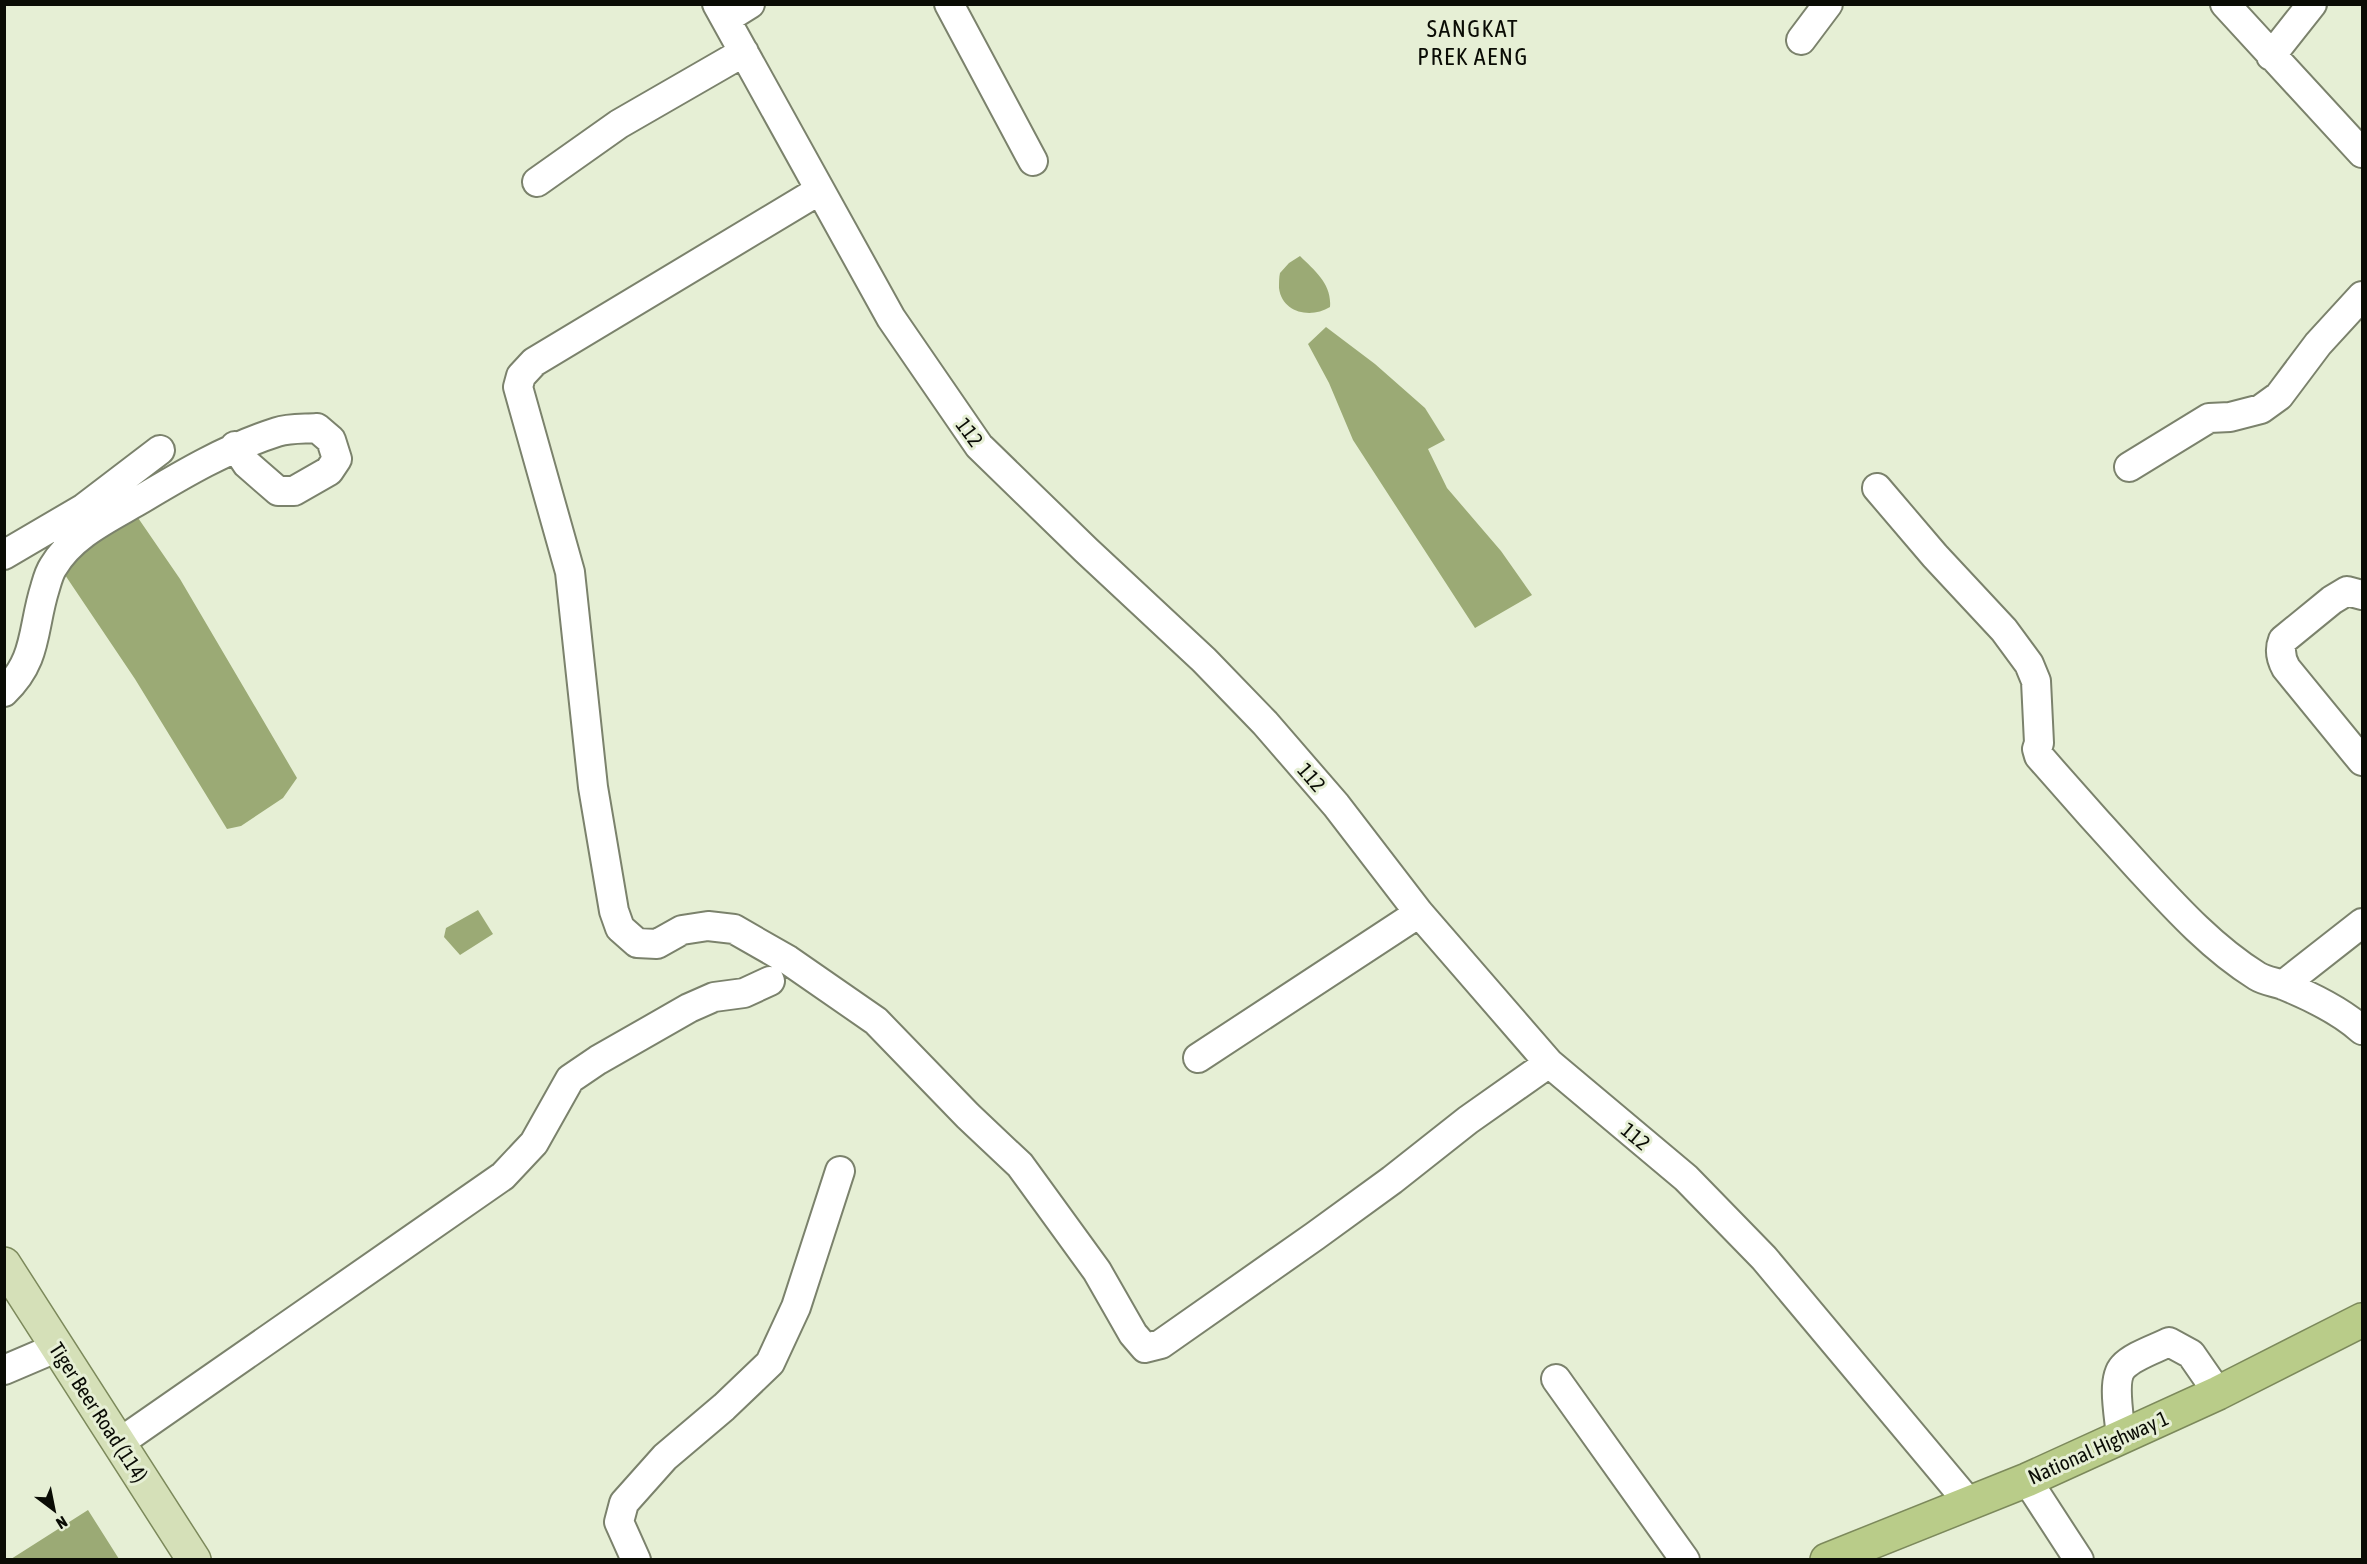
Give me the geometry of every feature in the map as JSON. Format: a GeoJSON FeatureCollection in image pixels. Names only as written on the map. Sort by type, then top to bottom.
{"type":"FeatureCollection","features":[{"type":"Feature","properties":{"kind":"highway","name":"National Highway 1"},"geometry":{"type":"LineString","coordinates":[[1827,1560],[2027,1480],[2218,1393],[2362,1320]]}},
{"type":"Feature","properties":{"kind":"main road","name":"Tiger Beer Road (114)"},"geometry":{"type":"LineString","coordinates":[[4,1263],[194,1560]]}},
{"type":"Feature","properties":{"kind":"street"},"geometry":{"type":"LineString","coordinates":[[722,12],[750,4]]}},
{"type":"Feature","properties":{"kind":"street"},"geometry":{"type":"LineString","coordinates":[[949,4],[1033,161]]}},
{"type":"Feature","properties":{"kind":"street"},"geometry":{"type":"LineString","coordinates":[[1801,40],[1828,4]]}},
{"type":"Feature","properties":{"kind":"street"},"geometry":{"type":"LineString","coordinates":[[2224,4],[2362,153]]}},
{"type":"Feature","properties":{"kind":"street"},"geometry":{"type":"LineString","coordinates":[[2271,56],[2312,4]]}},
{"type":"Feature","properties":{"kind":"street","name":"112"},"geometry":{"type":"LineString","coordinates":[[722,12],[891,318],[979,446],[1204,660],[1265,723],[1336,805],[1419,913],[1549,1063],[1686,1178],[1764,1258],[1970,1504]]}},
{"type":"Feature","properties":{"kind":"street"},"geometry":{"type":"LineString","coordinates":[[537,182],[619,123],[744,52]]}},
{"type":"Feature","properties":{"kind":"street"},"geometry":{"type":"LineString","coordinates":[[820,190],[534,362],[521,376],[518,387],[570,572],[593,787],[609,882],[620,928],[637,943],[657,944],[682,930],[708,926],[734,929],[788,960],[876,1021],[968,1116],[1020,1165],[1097,1271],[1133,1334],[1145,1348],[1161,1344],[1315,1236],[1392,1180],[1468,1120],[1549,1063]]}},
{"type":"Feature","properties":{"kind":"street"},"geometry":{"type":"LineString","coordinates":[[2129,467],[2209,418],[2230,417],[2261,409],[2279,396],[2318,344],[2362,296]]}},
{"type":"Feature","properties":{"kind":"street"},"geometry":{"type":"LineString","coordinates":[[4,692],[21,674],[30,658],[34,628],[51,568],[74,540],[167,483],[235,446]]}},
{"type":"Feature","properties":{"kind":"street"},"geometry":{"type":"LineString","coordinates":[[4,555],[84,508],[160,450]]}},
{"type":"Feature","properties":{"kind":"street"},"geometry":{"type":"LineString","coordinates":[[1877,488],[2004,630],[2029,664],[2036,681],[2039,756],[2185,918],[2259,977],[2283,985],[2352,1021],[2362,1030]]}},
{"type":"Feature","properties":{"kind":"street"},"geometry":{"type":"LineString","coordinates":[[2362,595],[2347,591],[2332,600],[2283,640],[2280,646],[2282,661],[2286,668],[2362,761]]}},
{"type":"Feature","properties":{"kind":"street"},"geometry":{"type":"LineString","coordinates":[[1198,1058],[1419,913]]}},
{"type":"Feature","properties":{"kind":"street"},"geometry":{"type":"LineString","coordinates":[[2283,985],[2362,923]]}},
{"type":"Feature","properties":{"kind":"street"},"geometry":{"type":"LineString","coordinates":[[119,1443],[503,1176],[534,1143],[570,1079],[598,1059],[714,997],[744,993],[770,981]]}},
{"type":"Feature","properties":{"kind":"street"},"geometry":{"type":"LineString","coordinates":[[636,1560],[619,1522],[624,1503],[665,1457],[724,1407],[770,1363],[796,1307],[840,1171]]}},
{"type":"Feature","properties":{"kind":"street"},"geometry":{"type":"LineString","coordinates":[[2121,1437],[2116,1386],[2118,1373],[2124,1365],[2169,1342],[2191,1354],[2218,1393]]}},
{"type":"Feature","properties":{"kind":"street"},"geometry":{"type":"LineString","coordinates":[[4,1370],[58,1347]]}},
{"type":"Feature","properties":{"kind":"street"},"geometry":{"type":"LineString","coordinates":[[1556,1379],[1685,1560]]}},
{"type":"Feature","properties":{"kind":"street"},"geometry":{"type":"LineString","coordinates":[[2027,1480],[2079,1560]]}},
{"type":"Feature","properties":{"kind":"shaded area"},"geometry":{"type":"Polygon","coordinates":[[[1300,256],[1317,273],[1328,291],[1330,307],[1322,311],[1306,313],[1298,311],[1291,308],[1281,296],[1280,273],[1300,256]]]}},
{"type":"Feature","properties":{"kind":"shaded area"},"geometry":{"type":"Polygon","coordinates":[[[1326,327],[1375,364],[1425,408],[1445,440],[1428,449],[1447,488],[1501,551],[1532,595],[1475,628],[1353,440],[1329,383],[1308,344],[1326,327]]]}},
{"type":"Feature","properties":{"kind":"shaded area"},"geometry":{"type":"Polygon","coordinates":[[[134,512],[180,579],[297,778],[283,798],[241,826],[227,829],[135,679],[61,569],[134,512]]]}},
{"type":"Feature","properties":{"kind":"shaded area"},"geometry":{"type":"Polygon","coordinates":[[[478,910],[493,934],[460,955],[444,937],[446,928],[478,910]]]}},
{"type":"Feature","properties":{"kind":"shaded area"},"geometry":{"type":"Polygon","coordinates":[[[88,1510],[119,1559],[11,1559],[88,1510]]]}},
{"type":"Feature","properties":{"kind":"district","name":"SANGKAT PREK AENG"},"geometry":{"type":"Point","coordinates":[1473,42]}}]}
